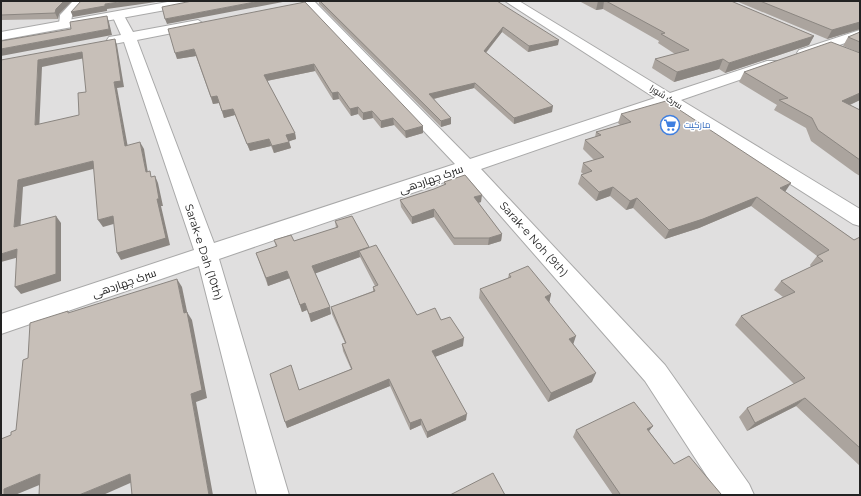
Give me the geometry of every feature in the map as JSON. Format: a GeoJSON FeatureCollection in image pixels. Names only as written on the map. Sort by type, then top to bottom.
{"type":"FeatureCollection","features":[{"type":"Feature","properties":{"kind":"street"},"geometry":{"type":"LineString","coordinates":[[65,24],[66,15],[80,1]]}},
{"type":"Feature","properties":{"kind":"street"},"geometry":{"type":"LineString","coordinates":[[1,36],[189,1]]}},
{"type":"Feature","properties":{"kind":"street","name":"سرک شورا"},"geometry":{"type":"LineString","coordinates":[[511,1],[860,219]]}},
{"type":"Feature","properties":{"kind":"street","name":"Sarak-e Noh (9th)"},"geometry":{"type":"LineString","coordinates":[[306,2],[468,166],[655,373],[738,495]]}},
{"type":"Feature","properties":{"kind":"street","name":"Sarak-e Dah (10th)"},"geometry":{"type":"LineString","coordinates":[[118,15],[128,37],[207,255],[273,495]]}},
{"type":"Feature","properties":{"kind":"street"},"geometry":{"type":"LineString","coordinates":[[98,43],[214,21]]}},
{"type":"Feature","properties":{"kind":"street","name":"سرک چهاردهی"},"geometry":{"type":"LineString","coordinates":[[1,324],[669,99],[835,49],[860,34]]}},
{"type":"Feature","properties":{"kind":"street"},"geometry":{"type":"LineString","coordinates":[[806,37],[835,49]]}},
{"type":"Feature","properties":{"kind":"shaded area"},"geometry":{"type":"Polygon","coordinates":[[[1,1],[860,1],[860,495],[1,495],[1,1]]]}},
{"type":"Feature","properties":{"kind":"building"},"geometry":{"type":"Polygon","coordinates":[[[1,1],[64,1],[56,9],[55,13],[1,15],[1,1]]]}},
{"type":"Feature","properties":{"kind":"building"},"geometry":{"type":"Polygon","coordinates":[[[81,1],[126,1],[71,12],[81,1]]]}},
{"type":"Feature","properties":{"kind":"building"},"geometry":{"type":"Polygon","coordinates":[[[192,1],[260,1],[165,19],[162,7],[192,1]]]}},
{"type":"Feature","properties":{"kind":"building"},"geometry":{"type":"Polygon","coordinates":[[[320,1],[497,1],[559,40],[529,46],[503,27],[484,51],[553,106],[514,118],[475,83],[429,94],[451,118],[441,121],[320,1]]]}},
{"type":"Feature","properties":{"kind":"building"},"geometry":{"type":"Polygon","coordinates":[[[606,1],[731,1],[814,36],[729,63],[723,59],[677,72],[655,59],[689,50],[661,34],[665,33],[606,1]]]}},
{"type":"Feature","properties":{"kind":"building"},"geometry":{"type":"Polygon","coordinates":[[[760,1],[860,1],[860,22],[832,30],[760,1]]]}},
{"type":"Feature","properties":{"kind":"building"},"geometry":{"type":"Polygon","coordinates":[[[305,2],[423,126],[405,131],[393,118],[381,121],[372,111],[363,113],[358,107],[350,109],[338,92],[332,93],[314,64],[264,75],[295,133],[286,135],[289,142],[272,146],[269,139],[247,144],[233,109],[222,111],[217,96],[211,97],[194,49],[175,53],[168,29],[305,2]]]}},
{"type":"Feature","properties":{"kind":"building"},"geometry":{"type":"Polygon","coordinates":[[[107,16],[109,29],[1,49],[1,41],[71,29],[70,22],[107,16]]]}},
{"type":"Feature","properties":{"kind":"building"},"geometry":{"type":"Polygon","coordinates":[[[860,32],[860,42],[848,37],[860,32]]]}},
{"type":"Feature","properties":{"kind":"building"},"geometry":{"type":"Polygon","coordinates":[[[115,39],[121,81],[114,82],[125,146],[140,142],[146,172],[150,171],[151,177],[155,176],[159,199],[157,199],[166,238],[117,253],[113,216],[98,220],[93,161],[18,180],[14,227],[56,216],[56,274],[15,287],[17,249],[1,254],[1,60],[115,39]],[[82,52],[38,60],[35,125],[79,115],[78,93],[86,92],[82,52]]]}},
{"type":"Feature","properties":{"kind":"building"},"geometry":{"type":"Polygon","coordinates":[[[831,42],[860,53],[860,93],[842,101],[860,110],[860,160],[818,130],[812,118],[779,100],[788,98],[744,72],[831,42]]]}},
{"type":"Feature","properties":{"kind":"building"},"geometry":{"type":"Polygon","coordinates":[[[666,101],[791,183],[780,188],[854,240],[860,237],[860,448],[805,398],[755,423],[747,408],[805,378],[741,316],[795,292],[781,281],[823,261],[817,256],[829,250],[757,197],[703,219],[669,230],[637,198],[630,201],[613,187],[599,192],[581,175],[592,171],[583,163],[604,157],[585,140],[601,135],[596,132],[631,122],[621,114],[666,101]]]}},
{"type":"Feature","properties":{"kind":"building"},"geometry":{"type":"Polygon","coordinates":[[[465,175],[482,195],[474,197],[502,234],[489,238],[454,238],[434,209],[412,217],[400,200],[434,189],[446,184],[444,182],[465,175]]]}},
{"type":"Feature","properties":{"kind":"building"},"geometry":{"type":"Polygon","coordinates":[[[352,216],[369,247],[312,266],[330,307],[309,314],[305,303],[300,305],[287,271],[266,278],[256,253],[277,246],[274,240],[291,235],[294,241],[338,227],[335,221],[352,216]]]}},
{"type":"Feature","properties":{"kind":"building"},"geometry":{"type":"Polygon","coordinates":[[[376,245],[417,315],[435,308],[441,320],[450,317],[464,338],[432,351],[467,414],[427,432],[421,419],[410,423],[389,379],[285,422],[270,374],[291,365],[299,390],[352,369],[342,344],[346,343],[331,307],[375,291],[373,287],[378,285],[359,251],[376,245]]]}},
{"type":"Feature","properties":{"kind":"building"},"geometry":{"type":"Polygon","coordinates":[[[528,266],[551,294],[545,297],[576,336],[569,339],[596,373],[551,393],[480,289],[511,277],[509,274],[528,266]]]}},
{"type":"Feature","properties":{"kind":"building"},"geometry":{"type":"Polygon","coordinates":[[[177,279],[184,313],[187,312],[202,390],[191,394],[209,495],[132,495],[130,474],[79,495],[39,495],[40,474],[4,489],[4,495],[1,495],[1,439],[11,435],[11,432],[16,430],[23,360],[28,358],[30,323],[68,311],[68,313],[177,279]]]}},
{"type":"Feature","properties":{"kind":"building"},"geometry":{"type":"Polygon","coordinates":[[[634,402],[653,426],[647,429],[674,464],[689,456],[721,494],[720,495],[619,495],[620,494],[576,430],[634,402]]]}},
{"type":"Feature","properties":{"kind":"building"},"geometry":{"type":"Polygon","coordinates":[[[493,473],[505,495],[450,495],[493,473]]]}},
{"type":"Feature","properties":{"kind":"place","name":"مارکیت"},"geometry":{"type":"Point","coordinates":[670,125]}}]}
